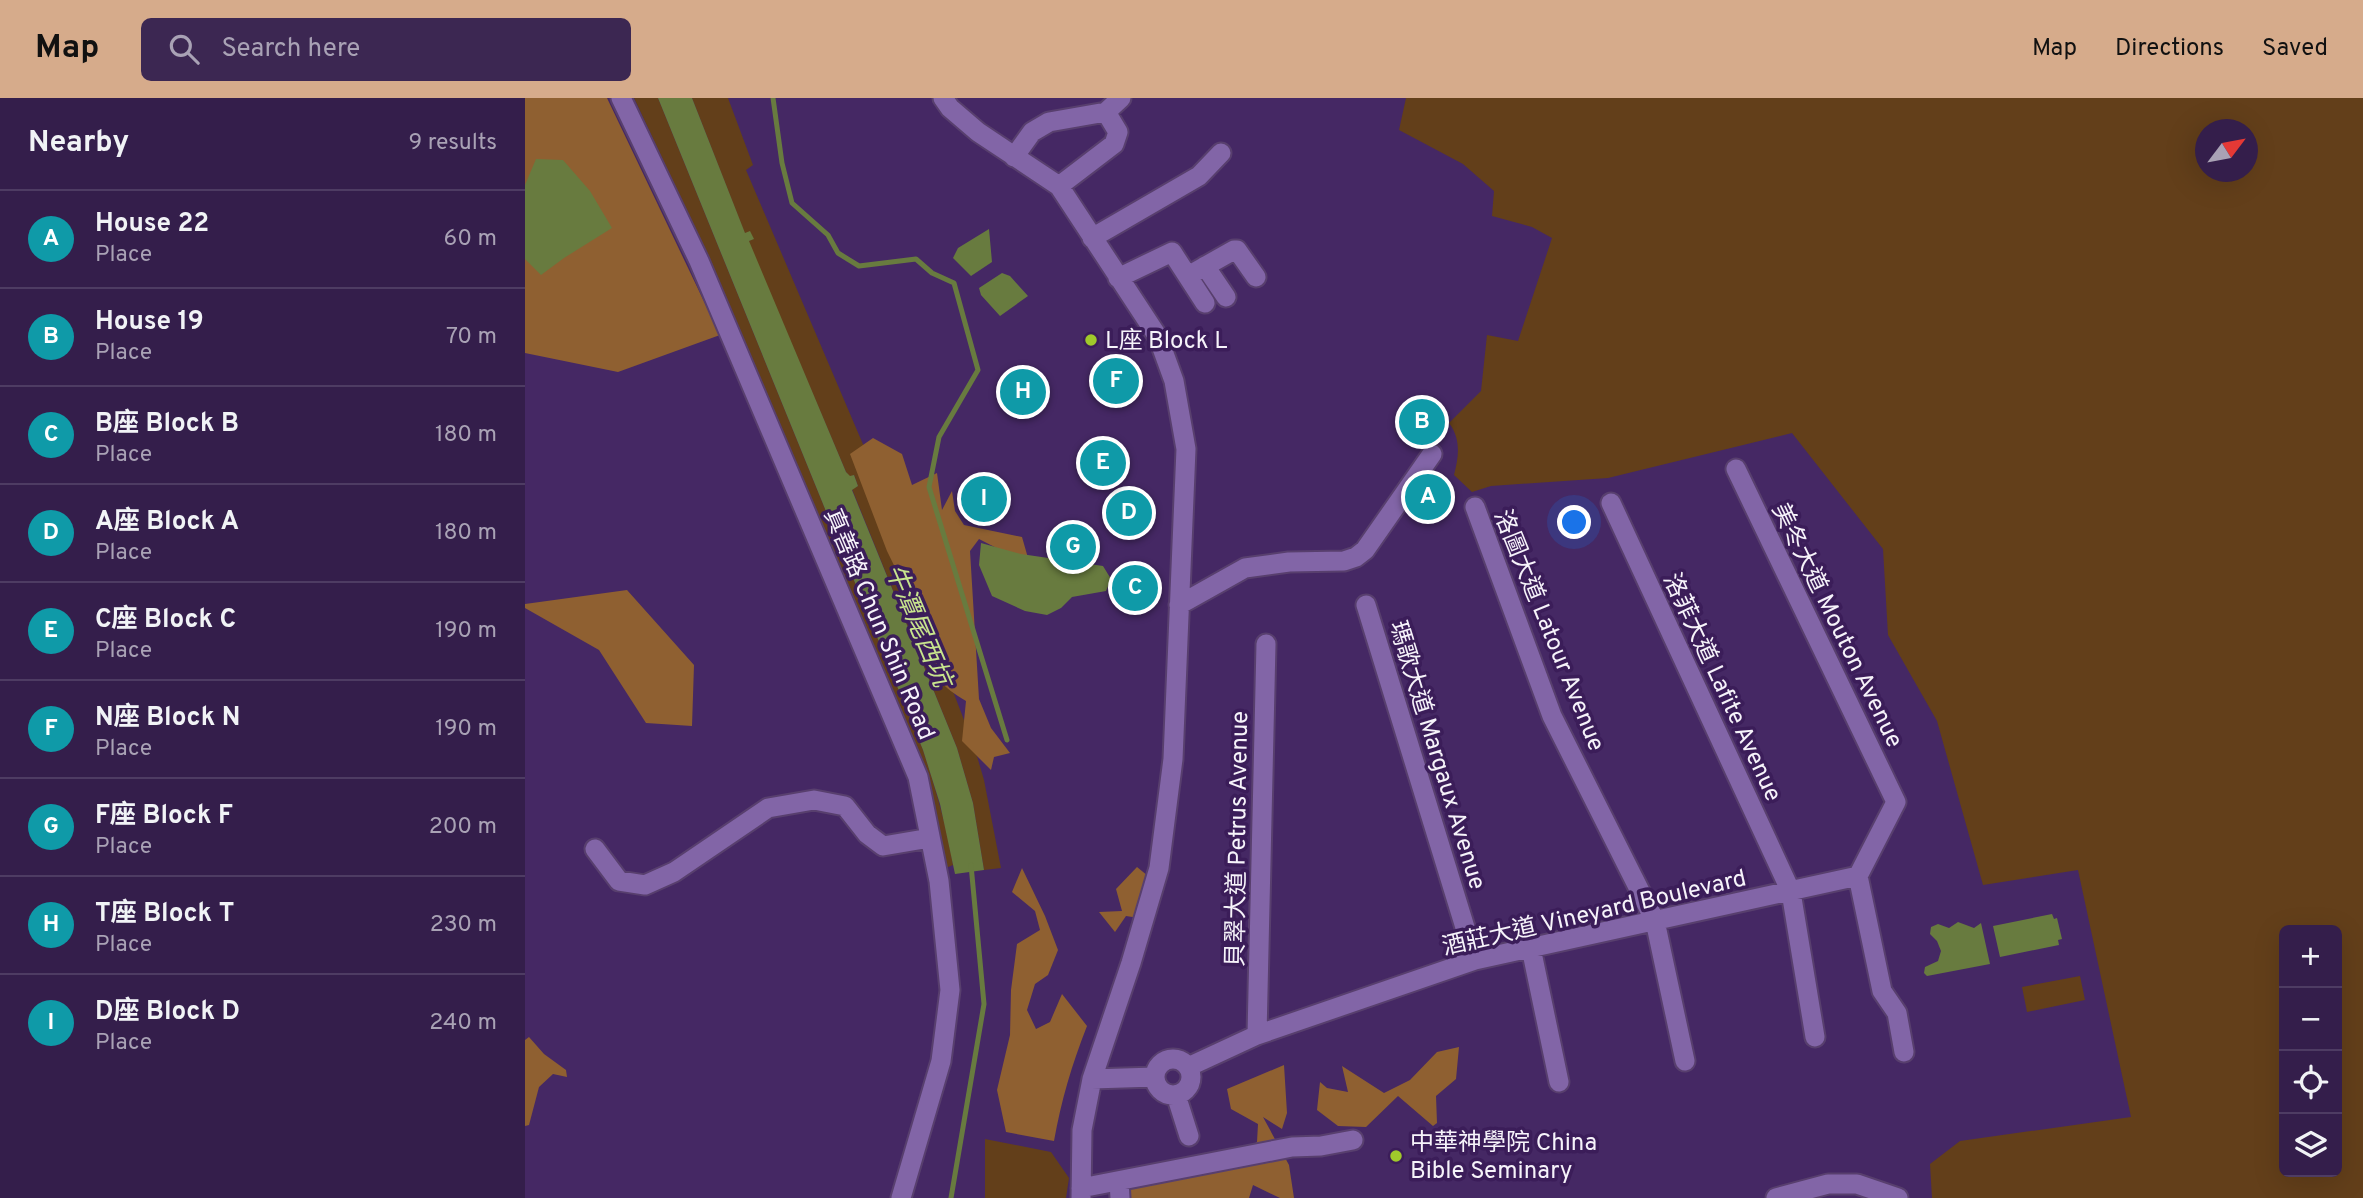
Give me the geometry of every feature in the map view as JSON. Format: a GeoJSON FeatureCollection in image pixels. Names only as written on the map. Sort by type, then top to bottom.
{"type":"FeatureCollection","features":[{"type":"Feature","properties":{"kind":"street","name":"真善路 Chun Shin Road"},"geometry":{"type":"LineString","coordinates":[[621,98],[699,261],[918,777],[939,881],[950,989],[941,1061],[901,1198]]}},
{"type":"Feature","properties":{"kind":"street"},"geometry":{"type":"LineString","coordinates":[[943,98],[950,108],[978,132],[1059,186],[1158,337],[1179,403],[1186,449],[1173,759],[1159,867],[1132,963],[1093,1079],[1082,1130],[1081,1193],[1119,1189],[1292,1147],[1321,1146],[1353,1140]]}},
{"type":"Feature","properties":{"kind":"street"},"geometry":{"type":"LineString","coordinates":[[1014,157],[1032,132],[1049,122],[1106,113],[1121,98]]}},
{"type":"Feature","properties":{"kind":"street"},"geometry":{"type":"LineString","coordinates":[[1059,186],[1114,144],[1118,132],[1106,113]]}},
{"type":"Feature","properties":{"kind":"street"},"geometry":{"type":"LineString","coordinates":[[1092,238],[1199,176],[1221,153]]}},
{"type":"Feature","properties":{"kind":"street"},"geometry":{"type":"LineString","coordinates":[[1196,271],[1237,250],[1256,277]]}},
{"type":"Feature","properties":{"kind":"street"},"geometry":{"type":"LineString","coordinates":[[1118,278],[1169,251],[1226,297]]}},
{"type":"Feature","properties":{"kind":"street"},"geometry":{"type":"LineString","coordinates":[[1196,271],[1205,303]]}},
{"type":"Feature","properties":{"kind":"street"},"geometry":{"type":"LineString","coordinates":[[1179,605],[1245,568],[1289,562],[1344,561],[1356,557],[1365,550],[1432,454]]}},
{"type":"Feature","properties":{"kind":"street","name":"美冬大道 Mouton Avenue"},"geometry":{"type":"LineString","coordinates":[[1736,468],[1896,802],[1858,876]]}},
{"type":"Feature","properties":{"kind":"street","name":"洛菲大道 Lafite Avenue"},"geometry":{"type":"LineString","coordinates":[[1611,503],[1791,892],[1815,1037]]}},
{"type":"Feature","properties":{"kind":"street","name":"洛圖大道 Latour Avenue"},"geometry":{"type":"LineString","coordinates":[[1475,507],[1552,716],[1655,921],[1685,1061]]}},
{"type":"Feature","properties":{"kind":"street","name":"瑪歌大道 Margaux Avenue"},"geometry":{"type":"LineString","coordinates":[[1366,605],[1475,960]]}},
{"type":"Feature","properties":{"kind":"street","name":"貝翠大道 Petrus Avenue"},"geometry":{"type":"LineString","coordinates":[[1257,1035],[1266,643]]}},
{"type":"Feature","properties":{"kind":"street"},"geometry":{"type":"LineString","coordinates":[[595,849],[619,881],[645,885],[674,872],[768,808],[814,800],[845,806],[867,834],[883,846],[930,838]]}},
{"type":"Feature","properties":{"kind":"street"},"geometry":{"type":"LineString","coordinates":[[1858,876],[1881,991],[1897,1013],[1904,1052]]}},
{"type":"Feature","properties":{"kind":"street","name":"酒莊大道 Vineyard Boulevard"},"geometry":{"type":"LineString","coordinates":[[1188,1067],[1257,1035],[1475,960],[1858,876]]}},
{"type":"Feature","properties":{"kind":"street"},"geometry":{"type":"LineString","coordinates":[[1531,948],[1559,1082]]}},
{"type":"Feature","properties":{"kind":"street"},"geometry":{"type":"LineString","coordinates":[[1168,1060],[1179,1060],[1188,1067],[1191,1077],[1187,1089],[1176,1095],[1159,1088],[1155,1077],[1159,1066],[1168,1060]]}},
{"type":"Feature","properties":{"kind":"street"},"geometry":{"type":"LineString","coordinates":[[1093,1079],[1155,1077]]}},
{"type":"Feature","properties":{"kind":"street"},"geometry":{"type":"LineString","coordinates":[[1176,1095],[1189,1136]]}},
{"type":"Feature","properties":{"kind":"street"},"geometry":{"type":"LineString","coordinates":[[1776,1198],[1828,1184],[1857,1184],[1898,1198]]}},
{"type":"Feature","properties":{"kind":"shaded area"},"geometry":{"type":"Polygon","coordinates":[[[525,98],[607,98],[720,335],[618,372],[525,353],[525,98]]]}},
{"type":"Feature","properties":{"kind":"shaded area"},"geometry":{"type":"Polygon","coordinates":[[[634,98],[658,98],[923,750],[944,821],[953,865],[941,870],[934,832],[710,267],[634,98]]]}},
{"type":"Feature","properties":{"kind":"shaded area"},"geometry":{"type":"Polygon","coordinates":[[[658,98],[692,98],[745,233],[750,231],[754,239],[749,241],[846,472],[850,476],[854,475],[858,486],[852,490],[957,748],[973,803],[984,870],[955,874],[940,804],[923,750],[658,98]]]}},
{"type":"Feature","properties":{"kind":"shaded area"},"geometry":{"type":"Polygon","coordinates":[[[692,98],[728,98],[753,165],[746,170],[932,606],[923,613],[974,746],[984,780],[1001,868],[984,870],[973,803],[957,748],[852,489],[858,486],[854,475],[850,477],[846,472],[748,241],[753,239],[745,234],[692,98]]]}},
{"type":"Feature","properties":{"kind":"shaded area"},"geometry":{"type":"Polygon","coordinates":[[[1406,98],[2363,98],[2363,1198],[1932,1198],[1930,1164],[1960,1141],[2131,1117],[2078,870],[1983,885],[1937,721],[1888,635],[1883,549],[1792,433],[1608,478],[1491,486],[1472,492],[1454,475],[1458,448],[1456,435],[1449,423],[1481,391],[1487,335],[1518,341],[1552,238],[1532,227],[1492,216],[1494,191],[1463,164],[1399,130],[1406,98]]]}},
{"type":"Feature","properties":{"kind":"shaded area"},"geometry":{"type":"Polygon","coordinates":[[[536,159],[563,160],[590,191],[612,228],[541,275],[525,259],[525,185],[536,159]]]}},
{"type":"Feature","properties":{"kind":"shaded area"},"geometry":{"type":"Polygon","coordinates":[[[989,229],[992,262],[971,276],[953,258],[958,248],[989,229]]]}},
{"type":"Feature","properties":{"kind":"shaded area"},"geometry":{"type":"Polygon","coordinates":[[[1002,273],[1010,276],[1028,296],[1000,316],[981,295],[979,288],[1002,273]]]}},
{"type":"Feature","properties":{"kind":"shaded area"},"geometry":{"type":"Polygon","coordinates":[[[873,438],[902,454],[912,485],[937,473],[942,510],[952,491],[955,511],[964,525],[1022,537],[1030,565],[979,539],[970,551],[979,699],[991,728],[1010,753],[994,757],[991,770],[962,741],[966,701],[946,687],[937,674],[938,635],[911,600],[887,551],[850,454],[873,438]]]}},
{"type":"Feature","properties":{"kind":"shaded area"},"geometry":{"type":"Polygon","coordinates":[[[981,543],[1021,554],[1103,566],[1111,579],[1106,591],[1072,597],[1061,608],[1047,615],[1025,611],[992,596],[979,565],[981,543]]]}},
{"type":"Feature","properties":{"kind":"shaded area"},"geometry":{"type":"Polygon","coordinates":[[[627,590],[694,665],[692,726],[646,723],[599,650],[525,608],[525,604],[627,590]]]}},
{"type":"Feature","properties":{"kind":"shaded area"},"geometry":{"type":"Polygon","coordinates":[[[1137,867],[1148,876],[1139,918],[1126,916],[1115,932],[1099,912],[1122,911],[1116,889],[1137,867]]]}},
{"type":"Feature","properties":{"kind":"shaded area"},"geometry":{"type":"Polygon","coordinates":[[[1022,868],[1058,950],[1048,975],[1035,984],[1027,1010],[1036,1029],[1050,1022],[1062,994],[1087,1026],[1067,1083],[1054,1141],[1006,1132],[997,1090],[1010,1035],[1011,990],[1017,944],[1040,930],[1035,911],[1012,892],[1022,868]]]}},
{"type":"Feature","properties":{"kind":"shaded area"},"geometry":{"type":"Polygon","coordinates":[[[2052,914],[2054,919],[2057,918],[2062,939],[2058,940],[2059,945],[2000,957],[1993,926],[2052,914]]]}},
{"type":"Feature","properties":{"kind":"shaded area"},"geometry":{"type":"Polygon","coordinates":[[[1958,922],[1974,928],[1981,923],[1990,964],[1927,976],[1924,973],[1925,967],[1938,961],[1941,951],[1930,934],[1931,927],[1938,924],[1949,928],[1958,922]]]}},
{"type":"Feature","properties":{"kind":"shaded area"},"geometry":{"type":"Polygon","coordinates":[[[2080,976],[2085,1000],[2027,1012],[2022,987],[2080,976]]]}},
{"type":"Feature","properties":{"kind":"shaded area"},"geometry":{"type":"Polygon","coordinates":[[[529,1037],[544,1054],[566,1070],[567,1077],[553,1074],[539,1087],[529,1125],[525,1126],[525,1040],[529,1037]]]}},
{"type":"Feature","properties":{"kind":"shaded area"},"geometry":{"type":"Polygon","coordinates":[[[1459,1047],[1456,1079],[1436,1096],[1437,1123],[1433,1126],[1398,1096],[1366,1127],[1338,1126],[1317,1110],[1320,1082],[1327,1088],[1348,1092],[1342,1066],[1384,1093],[1410,1080],[1437,1052],[1459,1047]]]}},
{"type":"Feature","properties":{"kind":"shaded area"},"geometry":{"type":"Polygon","coordinates":[[[1284,1065],[1287,1113],[1282,1129],[1263,1117],[1289,1165],[1294,1198],[1280,1198],[1253,1185],[1249,1198],[1128,1198],[1136,1170],[1210,1172],[1257,1142],[1258,1124],[1231,1109],[1227,1089],[1284,1065]]]}},
{"type":"Feature","properties":{"kind":"shaded area"},"geometry":{"type":"Polygon","coordinates":[[[985,1139],[1051,1152],[1069,1178],[1066,1198],[985,1198],[985,1139]]]}},
{"type":"Feature","properties":{"kind":"waterway"},"geometry":{"type":"LineString","coordinates":[[773,98],[782,163],[792,203],[828,235],[838,253],[859,266],[916,259],[932,273],[954,283],[978,370],[939,437],[929,487],[1007,740]]}},
{"type":"Feature","properties":{"kind":"waterway","name":"牛潭尾西坑"},"geometry":{"type":"LineString","coordinates":[[951,1198],[984,1004],[971,865]]}},
{"type":"Feature","properties":{"kind":"place","name":"L座 Block L"},"geometry":{"type":"Point","coordinates":[1091,340]}},
{"type":"Feature","properties":{"kind":"place","name":"N座 Block N"},"geometry":{"type":"Point","coordinates":[1116,381]}},
{"type":"Feature","properties":{"kind":"place","name":"T座 Block T"},"geometry":{"type":"Point","coordinates":[1023,392]}},
{"type":"Feature","properties":{"kind":"place","name":"House 19"},"geometry":{"type":"Point","coordinates":[1422,422]}},
{"type":"Feature","properties":{"kind":"place","name":"C座 Block C"},"geometry":{"type":"Point","coordinates":[1103,463]}},
{"type":"Feature","properties":{"kind":"place","name":"House 22"},"geometry":{"type":"Point","coordinates":[1428,497]}},
{"type":"Feature","properties":{"kind":"place","name":"D座 Block D"},"geometry":{"type":"Point","coordinates":[984,499]}},
{"type":"Feature","properties":{"kind":"place","name":"A座 Block A"},"geometry":{"type":"Point","coordinates":[1129,513]}},
{"type":"Feature","properties":{"kind":"place","name":"F座 Block F"},"geometry":{"type":"Point","coordinates":[1073,547]}},
{"type":"Feature","properties":{"kind":"place","name":"B座 Block B"},"geometry":{"type":"Point","coordinates":[1135,588]}},
{"type":"Feature","properties":{"kind":"place","name":"中華神學院 China Bible Seminary"},"geometry":{"type":"Point","coordinates":[1396,1156]}}]}
